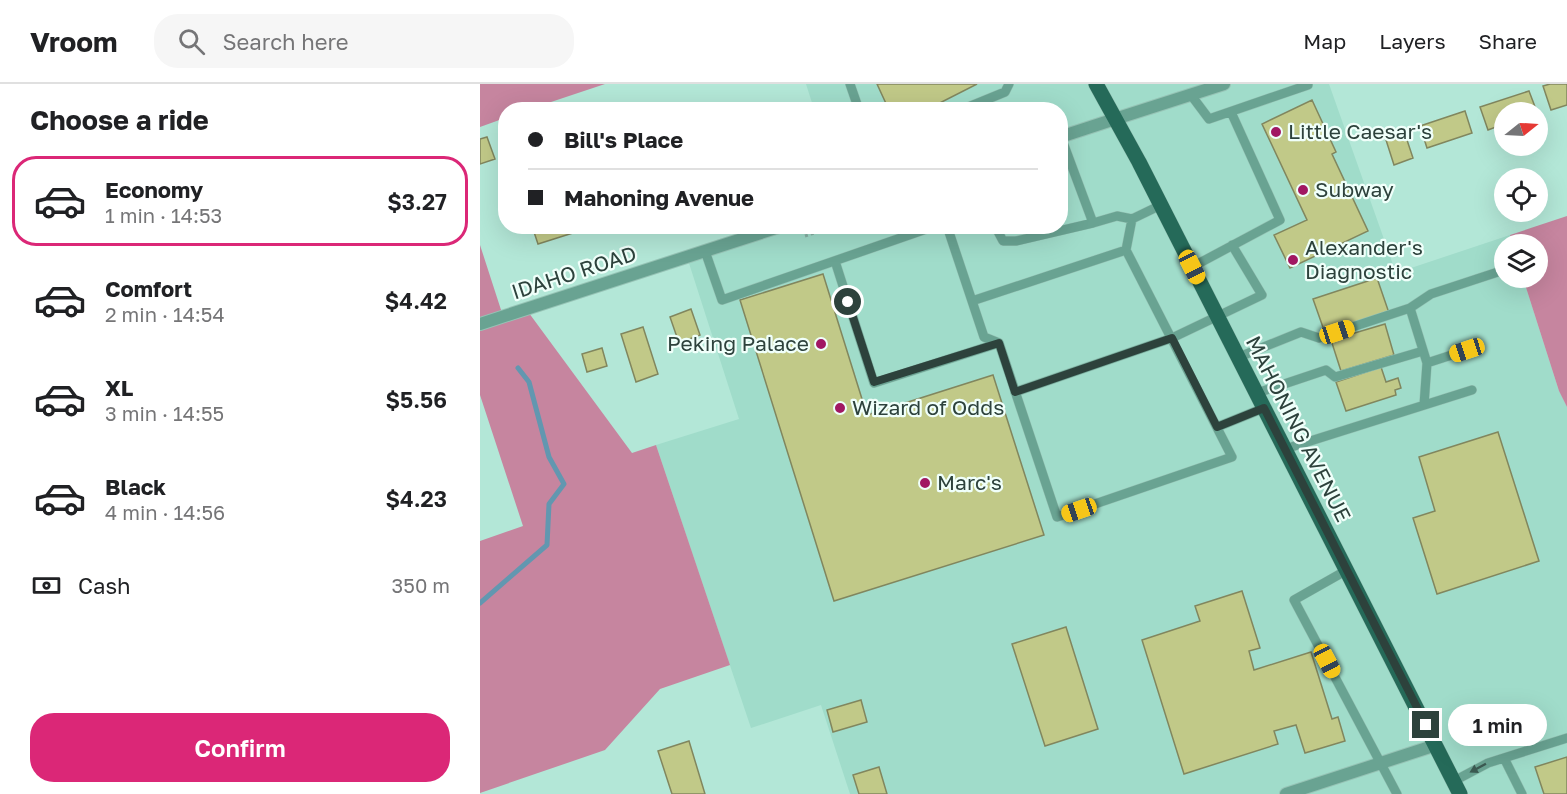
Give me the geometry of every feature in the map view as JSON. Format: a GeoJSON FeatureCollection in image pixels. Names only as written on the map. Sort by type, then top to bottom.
{"type":"FeatureCollection","features":[{"type":"Feature","properties":{"kind":"main road","name":"MAHONING AVENUE"},"geometry":{"type":"LineString","coordinates":[[1096,84],[1239,357],[1457,788]]}},
{"type":"Feature","properties":{"kind":"street"},"geometry":{"type":"LineString","coordinates":[[1068,135],[1221,84]]}},
{"type":"Feature","properties":{"kind":"street","name":"IDAHO ROAD"},"geometry":{"type":"LineString","coordinates":[[480,324],[757,234]]}},
{"type":"Feature","properties":{"kind":"street"},"geometry":{"type":"LineString","coordinates":[[1286,794],[1301,792],[1436,745]]}},
{"type":"Feature","properties":{"kind":"lane"},"geometry":{"type":"LineString","coordinates":[[850,84],[856,102]]}},
{"type":"Feature","properties":{"kind":"lane"},"geometry":{"type":"LineString","coordinates":[[981,102],[1005,92],[1009,84]]}},
{"type":"Feature","properties":{"kind":"lane"},"geometry":{"type":"LineString","coordinates":[[1191,95],[1209,119],[1308,86],[1308,84]]}},
{"type":"Feature","properties":{"kind":"lane"},"geometry":{"type":"LineString","coordinates":[[1192,267],[1280,220],[1231,111]]}},
{"type":"Feature","properties":{"kind":"lane"},"geometry":{"type":"LineString","coordinates":[[1068,156],[1093,223]]}},
{"type":"Feature","properties":{"kind":"lane"},"geometry":{"type":"LineString","coordinates":[[1068,229],[1118,216],[1132,219],[1161,205]]}},
{"type":"Feature","properties":{"kind":"lane"},"geometry":{"type":"LineString","coordinates":[[999,343],[1057,517],[1232,458],[1126,250],[1132,219]]}},
{"type":"Feature","properties":{"kind":"lane"},"geometry":{"type":"LineString","coordinates":[[705,251],[722,300],[912,234]]}},
{"type":"Feature","properties":{"kind":"lane"},"geometry":{"type":"LineString","coordinates":[[950,234],[984,337],[999,343]]}},
{"type":"Feature","properties":{"kind":"lane"},"geometry":{"type":"LineString","coordinates":[[999,234],[1003,241],[1017,241],[1047,234]]}},
{"type":"Feature","properties":{"kind":"lane"},"geometry":{"type":"LineString","coordinates":[[1015,392],[1172,338],[1262,295],[1232,245]]}},
{"type":"Feature","properties":{"kind":"lane"},"geometry":{"type":"LineString","coordinates":[[972,301],[1126,250]]}},
{"type":"Feature","properties":{"kind":"lane"},"geometry":{"type":"LineString","coordinates":[[834,261],[874,382],[999,343]]}},
{"type":"Feature","properties":{"kind":"lane"},"geometry":{"type":"LineString","coordinates":[[1239,357],[1301,332],[1319,338],[1410,308],[1431,294],[1494,273]]}},
{"type":"Feature","properties":{"kind":"lane"},"geometry":{"type":"LineString","coordinates":[[1410,308],[1427,363],[1424,405]]}},
{"type":"Feature","properties":{"kind":"lane"},"geometry":{"type":"LineString","coordinates":[[1427,363],[1467,350]]}},
{"type":"Feature","properties":{"kind":"lane"},"geometry":{"type":"LineString","coordinates":[[1257,393],[1326,370],[1335,377],[1423,351]]}},
{"type":"Feature","properties":{"kind":"lane"},"geometry":{"type":"LineString","coordinates":[[1286,449],[1472,390]]}},
{"type":"Feature","properties":{"kind":"lane"},"geometry":{"type":"LineString","coordinates":[[1217,427],[1264,408]]}},
{"type":"Feature","properties":{"kind":"lane"},"geometry":{"type":"LineString","coordinates":[[1347,570],[1294,600],[1397,794]]}},
{"type":"Feature","properties":{"kind":"lane"},"geometry":{"type":"LineString","coordinates":[[1457,788],[1488,763],[1567,738]]}},
{"type":"Feature","properties":{"kind":"lane"},"geometry":{"type":"LineString","coordinates":[[1504,758],[1522,794]]}},
{"type":"Feature","properties":{"kind":"path"},"geometry":{"type":"LineString","coordinates":[[805,236],[811,234]]}},
{"type":"Feature","properties":{"kind":"shaded area"},"geometry":{"type":"Polygon","coordinates":[[[480,84],[605,84],[551,102],[498,102],[498,121],[480,127],[480,84]]]}},
{"type":"Feature","properties":{"kind":"shaded area"},"geometry":{"type":"Polygon","coordinates":[[[806,84],[1329,84],[1396,273],[1494,240],[1494,288],[1526,288],[1559,391],[1567,407],[1567,794],[850,794],[821,705],[751,728],[656,445],[739,419],[687,257],[760,234],[1068,234],[1068,102],[812,102],[806,84]]]}},
{"type":"Feature","properties":{"kind":"shaded area"},"geometry":{"type":"Polygon","coordinates":[[[1567,216],[1567,407],[1559,391],[1526,288],[1548,288],[1548,234],[1513,234],[1567,216]]]}},
{"type":"Feature","properties":{"kind":"shaded area"},"geometry":{"type":"Polygon","coordinates":[[[480,245],[503,316],[526,309],[632,453],[656,445],[730,665],[660,689],[605,750],[480,793],[480,541],[523,526],[480,395],[480,245]]]}},
{"type":"Feature","properties":{"kind":"building"},"geometry":{"type":"Polygon","coordinates":[[[877,84],[977,84],[942,102],[885,102],[877,84]]]}},
{"type":"Feature","properties":{"kind":"building"},"geometry":{"type":"Polygon","coordinates":[[[1567,84],[1567,105],[1551,110],[1543,86],[1567,84]]]}},
{"type":"Feature","properties":{"kind":"building"},"geometry":{"type":"Polygon","coordinates":[[[1529,91],[1533,102],[1495,102],[1529,91]]]}},
{"type":"Feature","properties":{"kind":"building"},"geometry":{"type":"Polygon","coordinates":[[[1312,100],[1336,152],[1332,154],[1368,231],[1290,268],[1274,235],[1307,220],[1262,124],[1312,100]]]}},
{"type":"Feature","properties":{"kind":"building"},"geometry":{"type":"Polygon","coordinates":[[[1494,102],[1494,128],[1488,130],[1480,107],[1494,102]]]}},
{"type":"Feature","properties":{"kind":"building"},"geometry":{"type":"Polygon","coordinates":[[[1465,111],[1472,133],[1427,148],[1420,126],[1465,111]]]}},
{"type":"Feature","properties":{"kind":"building"},"geometry":{"type":"Polygon","coordinates":[[[1405,134],[1413,158],[1394,165],[1386,140],[1405,134]]]}},
{"type":"Feature","properties":{"kind":"building"},"geometry":{"type":"Polygon","coordinates":[[[487,137],[495,159],[480,164],[480,139],[487,137]]]}},
{"type":"Feature","properties":{"kind":"building"},"geometry":{"type":"Polygon","coordinates":[[[535,234],[570,234],[538,244],[535,234]]]}},
{"type":"Feature","properties":{"kind":"building"},"geometry":{"type":"Polygon","coordinates":[[[823,274],[867,415],[993,375],[1044,535],[834,601],[740,300],[823,274]]]}},
{"type":"Feature","properties":{"kind":"building"},"geometry":{"type":"Polygon","coordinates":[[[1377,278],[1389,313],[1325,333],[1313,299],[1377,278]]]}},
{"type":"Feature","properties":{"kind":"building"},"geometry":{"type":"Polygon","coordinates":[[[691,309],[700,335],[679,343],[670,317],[691,309]]]}},
{"type":"Feature","properties":{"kind":"building"},"geometry":{"type":"Polygon","coordinates":[[[1385,324],[1394,355],[1341,371],[1331,340],[1385,324]]]}},
{"type":"Feature","properties":{"kind":"building"},"geometry":{"type":"Polygon","coordinates":[[[643,327],[658,374],[636,382],[621,334],[643,327]]]}},
{"type":"Feature","properties":{"kind":"building"},"geometry":{"type":"Polygon","coordinates":[[[602,348],[607,366],[587,372],[582,354],[602,348]]]}},
{"type":"Feature","properties":{"kind":"building"},"geometry":{"type":"Polygon","coordinates":[[[1381,367],[1386,382],[1398,378],[1401,388],[1395,390],[1396,395],[1346,411],[1336,382],[1381,367]]]}},
{"type":"Feature","properties":{"kind":"building"},"geometry":{"type":"Polygon","coordinates":[[[1498,432],[1539,561],[1437,594],[1413,518],[1435,511],[1419,457],[1498,432]]]}},
{"type":"Feature","properties":{"kind":"building"},"geometry":{"type":"Polygon","coordinates":[[[1242,591],[1260,648],[1249,651],[1254,670],[1311,652],[1332,719],[1338,717],[1345,741],[1305,753],[1296,725],[1274,731],[1278,744],[1184,774],[1142,640],[1200,621],[1195,606],[1242,591]]]}},
{"type":"Feature","properties":{"kind":"building"},"geometry":{"type":"Polygon","coordinates":[[[1066,627],[1098,729],[1045,746],[1012,644],[1066,627]]]}},
{"type":"Feature","properties":{"kind":"building"},"geometry":{"type":"Polygon","coordinates":[[[861,700],[867,722],[833,732],[827,710],[861,700]]]}},
{"type":"Feature","properties":{"kind":"building"},"geometry":{"type":"Polygon","coordinates":[[[689,741],[705,794],[672,794],[658,751],[689,741]]]}},
{"type":"Feature","properties":{"kind":"building"},"geometry":{"type":"Polygon","coordinates":[[[1567,757],[1567,794],[1544,794],[1535,767],[1567,757]]]}},
{"type":"Feature","properties":{"kind":"building"},"geometry":{"type":"Polygon","coordinates":[[[879,767],[887,794],[859,794],[853,775],[879,767]]]}},
{"type":"Feature","properties":{"kind":"waterway"},"geometry":{"type":"LineString","coordinates":[[480,603],[547,545],[549,504],[564,484],[549,457],[529,382],[518,368]]}},
{"type":"Feature","properties":{"kind":"place","name":"Little Caesar's"},"geometry":{"type":"Point","coordinates":[1276,132]}},
{"type":"Feature","properties":{"kind":"place","name":"Subway"},"geometry":{"type":"Point","coordinates":[1303,190]}},
{"type":"Feature","properties":{"kind":"place","name":"Alexander's Diagnostic"},"geometry":{"type":"Point","coordinates":[1293,260]}},
{"type":"Feature","properties":{"kind":"place","name":"Peking Palace"},"geometry":{"type":"Point","coordinates":[821,344]}},
{"type":"Feature","properties":{"kind":"place","name":"Wizard of Odds"},"geometry":{"type":"Point","coordinates":[840,408]}},
{"type":"Feature","properties":{"kind":"place","name":"Marc's"},"geometry":{"type":"Point","coordinates":[925,483]}},
{"type":"Feature","properties":{"kind":"route"},"geometry":{"type":"LineString","coordinates":[[848,302],[874,382],[999,343],[1015,392],[1172,338],[1217,427],[1264,408],[1426,725]]}}]}
